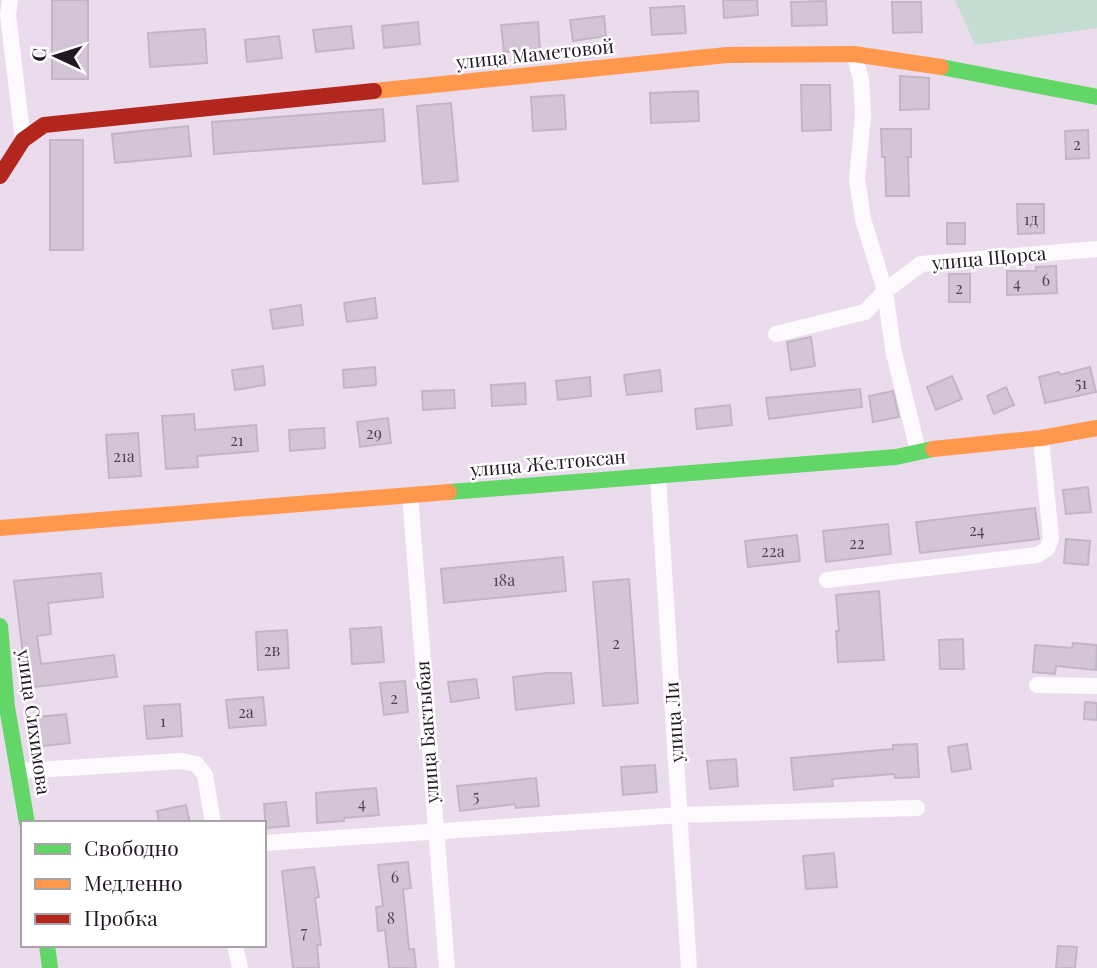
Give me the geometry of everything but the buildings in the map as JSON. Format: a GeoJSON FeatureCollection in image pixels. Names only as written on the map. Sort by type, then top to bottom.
{"type":"FeatureCollection","features":[{"type":"Feature","properties":{"kind":"street"},"geometry":{"type":"LineString","coordinates":[[10,0],[8,15],[23,140]]}},
{"type":"Feature","properties":{"kind":"street"},"geometry":{"type":"LineString","coordinates":[[854,54],[861,79],[863,116],[857,179],[863,219],[885,291],[893,349],[918,451]]}},
{"type":"Feature","properties":{"kind":"street","name":"улица Маметовой"},"geometry":{"type":"LineString","coordinates":[[0,176],[23,140],[44,125],[727,55],[854,54],[949,68],[1097,97]]}},
{"type":"Feature","properties":{"kind":"street","name":"улица Щорса"},"geometry":{"type":"LineString","coordinates":[[776,334],[864,312],[885,291],[920,264],[1097,249]]}},
{"type":"Feature","properties":{"kind":"street","name":"улица Желтоксан"},"geometry":{"type":"LineString","coordinates":[[0,528],[896,457],[918,451],[1041,438],[1097,428]]}},
{"type":"Feature","properties":{"kind":"street"},"geometry":{"type":"LineString","coordinates":[[827,580],[1037,555],[1047,549],[1051,538],[1041,438]]}},
{"type":"Feature","properties":{"kind":"street","name":"улица Ли"},"geometry":{"type":"LineString","coordinates":[[658,476],[689,968]]}},
{"type":"Feature","properties":{"kind":"street","name":"улица Бактыбая"},"geometry":{"type":"LineString","coordinates":[[410,495],[447,968]]}},
{"type":"Feature","properties":{"kind":"street","name":"улица Сихимова"},"geometry":{"type":"LineString","coordinates":[[0,626],[4,711],[19,771],[27,821]]}},
{"type":"Feature","properties":{"kind":"street"},"geometry":{"type":"LineString","coordinates":[[1037,685],[1097,686]]}},
{"type":"Feature","properties":{"kind":"street"},"geometry":{"type":"LineString","coordinates":[[19,771],[181,761],[196,764],[205,775],[213,821]]}},
{"type":"Feature","properties":{"kind":"street"},"geometry":{"type":"LineString","coordinates":[[266,843],[681,815],[916,808]]}},
{"type":"Feature","properties":{"kind":"street"},"geometry":{"type":"LineString","coordinates":[[47,947],[50,968]]}},
{"type":"Feature","properties":{"kind":"street"},"geometry":{"type":"LineString","coordinates":[[235,947],[240,968]]}},
{"type":"Feature","properties":{"kind":"green space"},"geometry":{"type":"Polygon","coordinates":[[[955,0],[1097,0],[1097,28],[975,45],[955,0]]]}},
{"type":"Feature","properties":{"kind":"traffic: fast"},"geometry":{"type":"LineString","coordinates":[[941,67],[1097,97]]}},
{"type":"Feature","properties":{"kind":"traffic: fast"},"geometry":{"type":"LineString","coordinates":[[449,492],[896,457],[933,449]]}},
{"type":"Feature","properties":{"kind":"traffic: fast"},"geometry":{"type":"LineString","coordinates":[[0,626],[7,707],[27,821]]}},
{"type":"Feature","properties":{"kind":"traffic: fast"},"geometry":{"type":"LineString","coordinates":[[47,947],[50,968]]}},
{"type":"Feature","properties":{"kind":"traffic: slow"},"geometry":{"type":"LineString","coordinates":[[374,91],[727,55],[854,54],[941,67]]}},
{"type":"Feature","properties":{"kind":"traffic: slow"},"geometry":{"type":"LineString","coordinates":[[933,449],[1041,438],[1097,428]]}},
{"type":"Feature","properties":{"kind":"traffic: slow"},"geometry":{"type":"LineString","coordinates":[[0,528],[449,492]]}},
{"type":"Feature","properties":{"kind":"traffic: jam"},"geometry":{"type":"LineString","coordinates":[[0,176],[23,140],[44,125],[374,91]]}}]}
